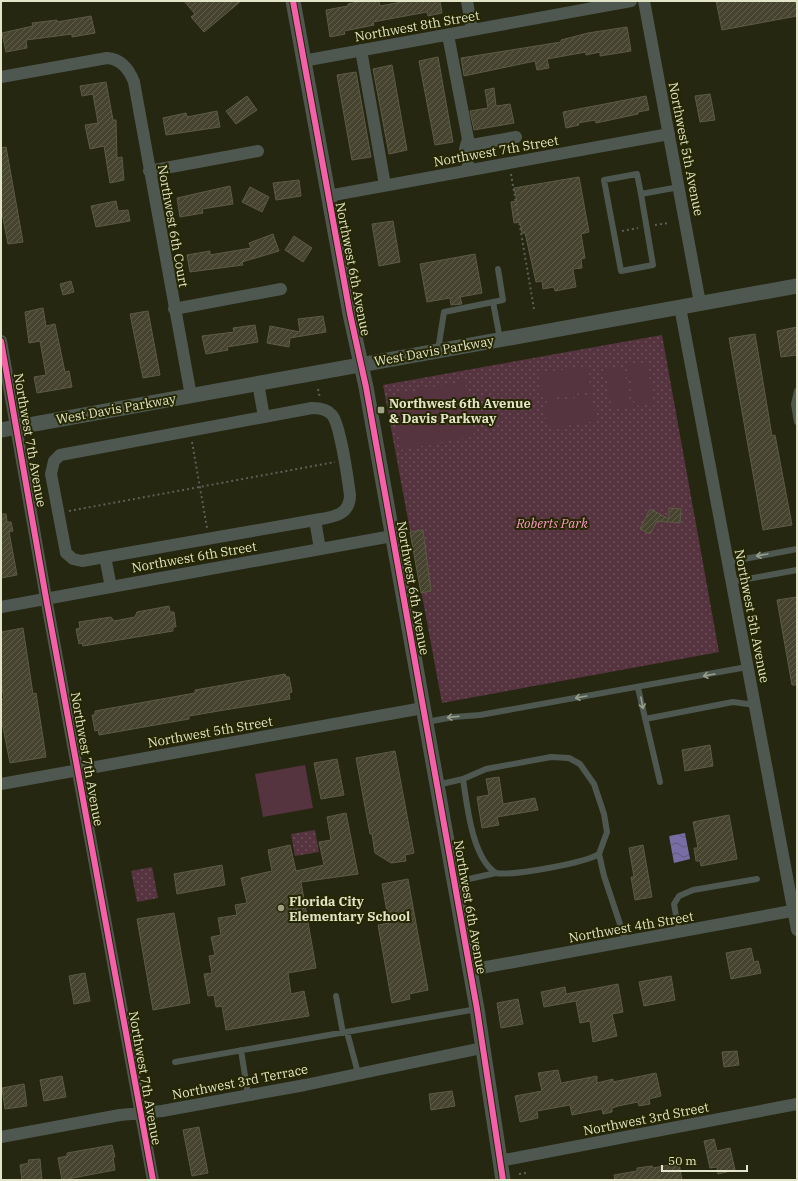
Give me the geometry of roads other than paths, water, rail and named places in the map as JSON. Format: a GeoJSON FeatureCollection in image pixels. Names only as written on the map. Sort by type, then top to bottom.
{"type":"FeatureCollection","features":[{"type":"Feature","properties":{"kind":"street","name":"Northwest 6th Avenue"},"geometry":{"type":"LineString","coordinates":[[293,1],[328,196],[361,364],[477,1009],[503,1180]]}},
{"type":"Feature","properties":{"kind":"street"},"geometry":{"type":"LineString","coordinates":[[467,1],[472,30]]}},
{"type":"Feature","properties":{"kind":"street","name":"Northwest 8th Street"},"geometry":{"type":"LineString","coordinates":[[303,61],[631,1]]}},
{"type":"Feature","properties":{"kind":"street","name":"Northwest 5th Avenue"},"geometry":{"type":"LineString","coordinates":[[644,1],[670,134],[700,303]]}},
{"type":"Feature","properties":{"kind":"street"},"geometry":{"type":"LineString","coordinates":[[448,34],[468,139],[466,146],[469,170]]}},
{"type":"Feature","properties":{"kind":"street"},"geometry":{"type":"LineString","coordinates":[[361,50],[385,185]]}},
{"type":"Feature","properties":{"kind":"street","name":"Northwest 6th Court"},"geometry":{"type":"LineString","coordinates":[[1,77],[103,59],[114,59],[129,71],[134,82],[191,396]]}},
{"type":"Feature","properties":{"kind":"street","name":"Northwest 7th Street"},"geometry":{"type":"LineString","coordinates":[[328,196],[670,134]]}},
{"type":"Feature","properties":{"kind":"street"},"geometry":{"type":"LineString","coordinates":[[466,146],[516,137]]}},
{"type":"Feature","properties":{"kind":"street"},"geometry":{"type":"LineString","coordinates":[[149,171],[258,151]]}},
{"type":"Feature","properties":{"kind":"street","name":"West Davis Parkway"},"geometry":{"type":"LineString","coordinates":[[1,430],[797,286]]}},
{"type":"Feature","properties":{"kind":"street"},"geometry":{"type":"LineString","coordinates":[[174,309],[281,289]]}},
{"type":"Feature","properties":{"kind":"street","name":"Northwest 5th Avenue"},"geometry":{"type":"LineString","coordinates":[[680,307],[747,667],[795,910],[797,930]]}},
{"type":"Feature","properties":{"kind":"street","name":"Northwest 7th Avenue"},"geometry":{"type":"LineString","coordinates":[[1,341],[46,598],[153,1180]]}},
{"type":"Feature","properties":{"kind":"street"},"geometry":{"type":"LineString","coordinates":[[258,384],[264,417]]}},
{"type":"Feature","properties":{"kind":"street"},"geometry":{"type":"LineString","coordinates":[[318,408],[328,411],[335,418],[349,490],[349,505],[346,510],[338,515],[315,520],[82,561],[73,559],[66,553],[52,474],[52,466],[56,458],[65,453],[318,408]]}},
{"type":"Feature","properties":{"kind":"street"},"geometry":{"type":"LineString","coordinates":[[315,520],[320,549]]}},
{"type":"Feature","properties":{"kind":"street","name":"Northwest 6th Street"},"geometry":{"type":"LineString","coordinates":[[1,606],[392,536]]}},
{"type":"Feature","properties":{"kind":"street"},"geometry":{"type":"LineString","coordinates":[[105,557],[111,587]]}},
{"type":"Feature","properties":{"kind":"street","name":"Northwest 5th Street"},"geometry":{"type":"LineString","coordinates":[[1,784],[78,769],[424,715]]}},
{"type":"Feature","properties":{"kind":"street","name":"Northwest 4th Street"},"geometry":{"type":"LineString","coordinates":[[470,970],[795,910]]}},
{"type":"Feature","properties":{"kind":"street","name":"Northwest 3rd Terrace"},"geometry":{"type":"LineString","coordinates":[[1,1137],[120,1115],[141,1114],[248,1095],[482,1048]]}},
{"type":"Feature","properties":{"kind":"street","name":"Northwest 3rd Street"},"geometry":{"type":"LineString","coordinates":[[499,1161],[797,1104]]}},
{"type":"Feature","properties":{"kind":"lane"},"geometry":{"type":"LineString","coordinates":[[638,174],[641,194],[653,265],[621,271],[604,180],[638,174]]}},
{"type":"Feature","properties":{"kind":"lane"},"geometry":{"type":"LineString","coordinates":[[641,194],[679,187]]}},
{"type":"Feature","properties":{"kind":"lane"},"geometry":{"type":"LineString","coordinates":[[438,350],[444,312],[503,300],[498,269]]}},
{"type":"Feature","properties":{"kind":"lane"},"geometry":{"type":"LineString","coordinates":[[494,302],[500,339]]}},
{"type":"Feature","properties":{"kind":"lane"},"geometry":{"type":"LineString","coordinates":[[797,391],[794,404],[797,422]]}},
{"type":"Feature","properties":{"kind":"lane"},"geometry":{"type":"LineString","coordinates":[[728,562],[797,549]]}},
{"type":"Feature","properties":{"kind":"lane"},"geometry":{"type":"LineString","coordinates":[[731,582],[797,570]]}},
{"type":"Feature","properties":{"kind":"lane"},"geometry":{"type":"LineString","coordinates":[[424,715],[454,717],[480,715],[638,688],[747,667]]}},
{"type":"Feature","properties":{"kind":"lane"},"geometry":{"type":"LineString","coordinates":[[638,688],[660,782]]}},
{"type":"Feature","properties":{"kind":"lane"},"geometry":{"type":"LineString","coordinates":[[645,719],[733,702],[755,705]]}},
{"type":"Feature","properties":{"kind":"lane"},"geometry":{"type":"LineString","coordinates":[[436,785],[464,779],[486,770],[544,758],[563,757],[575,760],[580,764],[591,778],[601,802],[607,832],[599,854],[604,876],[626,942]]}},
{"type":"Feature","properties":{"kind":"lane"},"geometry":{"type":"LineString","coordinates":[[464,779],[469,820],[474,837],[488,866],[496,873]]}},
{"type":"Feature","properties":{"kind":"lane"},"geometry":{"type":"LineString","coordinates":[[454,882],[496,873],[515,872],[576,863],[592,859],[599,854]]}},
{"type":"Feature","properties":{"kind":"lane"},"geometry":{"type":"LineString","coordinates":[[679,932],[674,909],[676,900],[679,896],[693,890],[757,879]]}},
{"type":"Feature","properties":{"kind":"lane"},"geometry":{"type":"LineString","coordinates":[[336,996],[345,1032],[358,1073]]}},
{"type":"Feature","properties":{"kind":"lane"},"geometry":{"type":"LineString","coordinates":[[175,1062],[477,1009]]}},
{"type":"Feature","properties":{"kind":"lane"},"geometry":{"type":"LineString","coordinates":[[241,1050],[248,1095]]}},
{"type":"Feature","properties":{"kind":"water"},"geometry":{"type":"Polygon","coordinates":[[[685,833],[690,859],[674,863],[669,836],[685,833]]]}},
{"type":"Feature","properties":{"kind":"place","name":"Northwest 6th Avenue & Davis Parkway"},"geometry":{"type":"Point","coordinates":[381,410]}},
{"type":"Feature","properties":{"kind":"place","name":"Florida City Elementary School"},"geometry":{"type":"Point","coordinates":[281,908]}},
{"type":"Feature","properties":{"kind":"park label","name":"Roberts Park"},"geometry":{"type":"Point","coordinates":[552,523]}}]}
